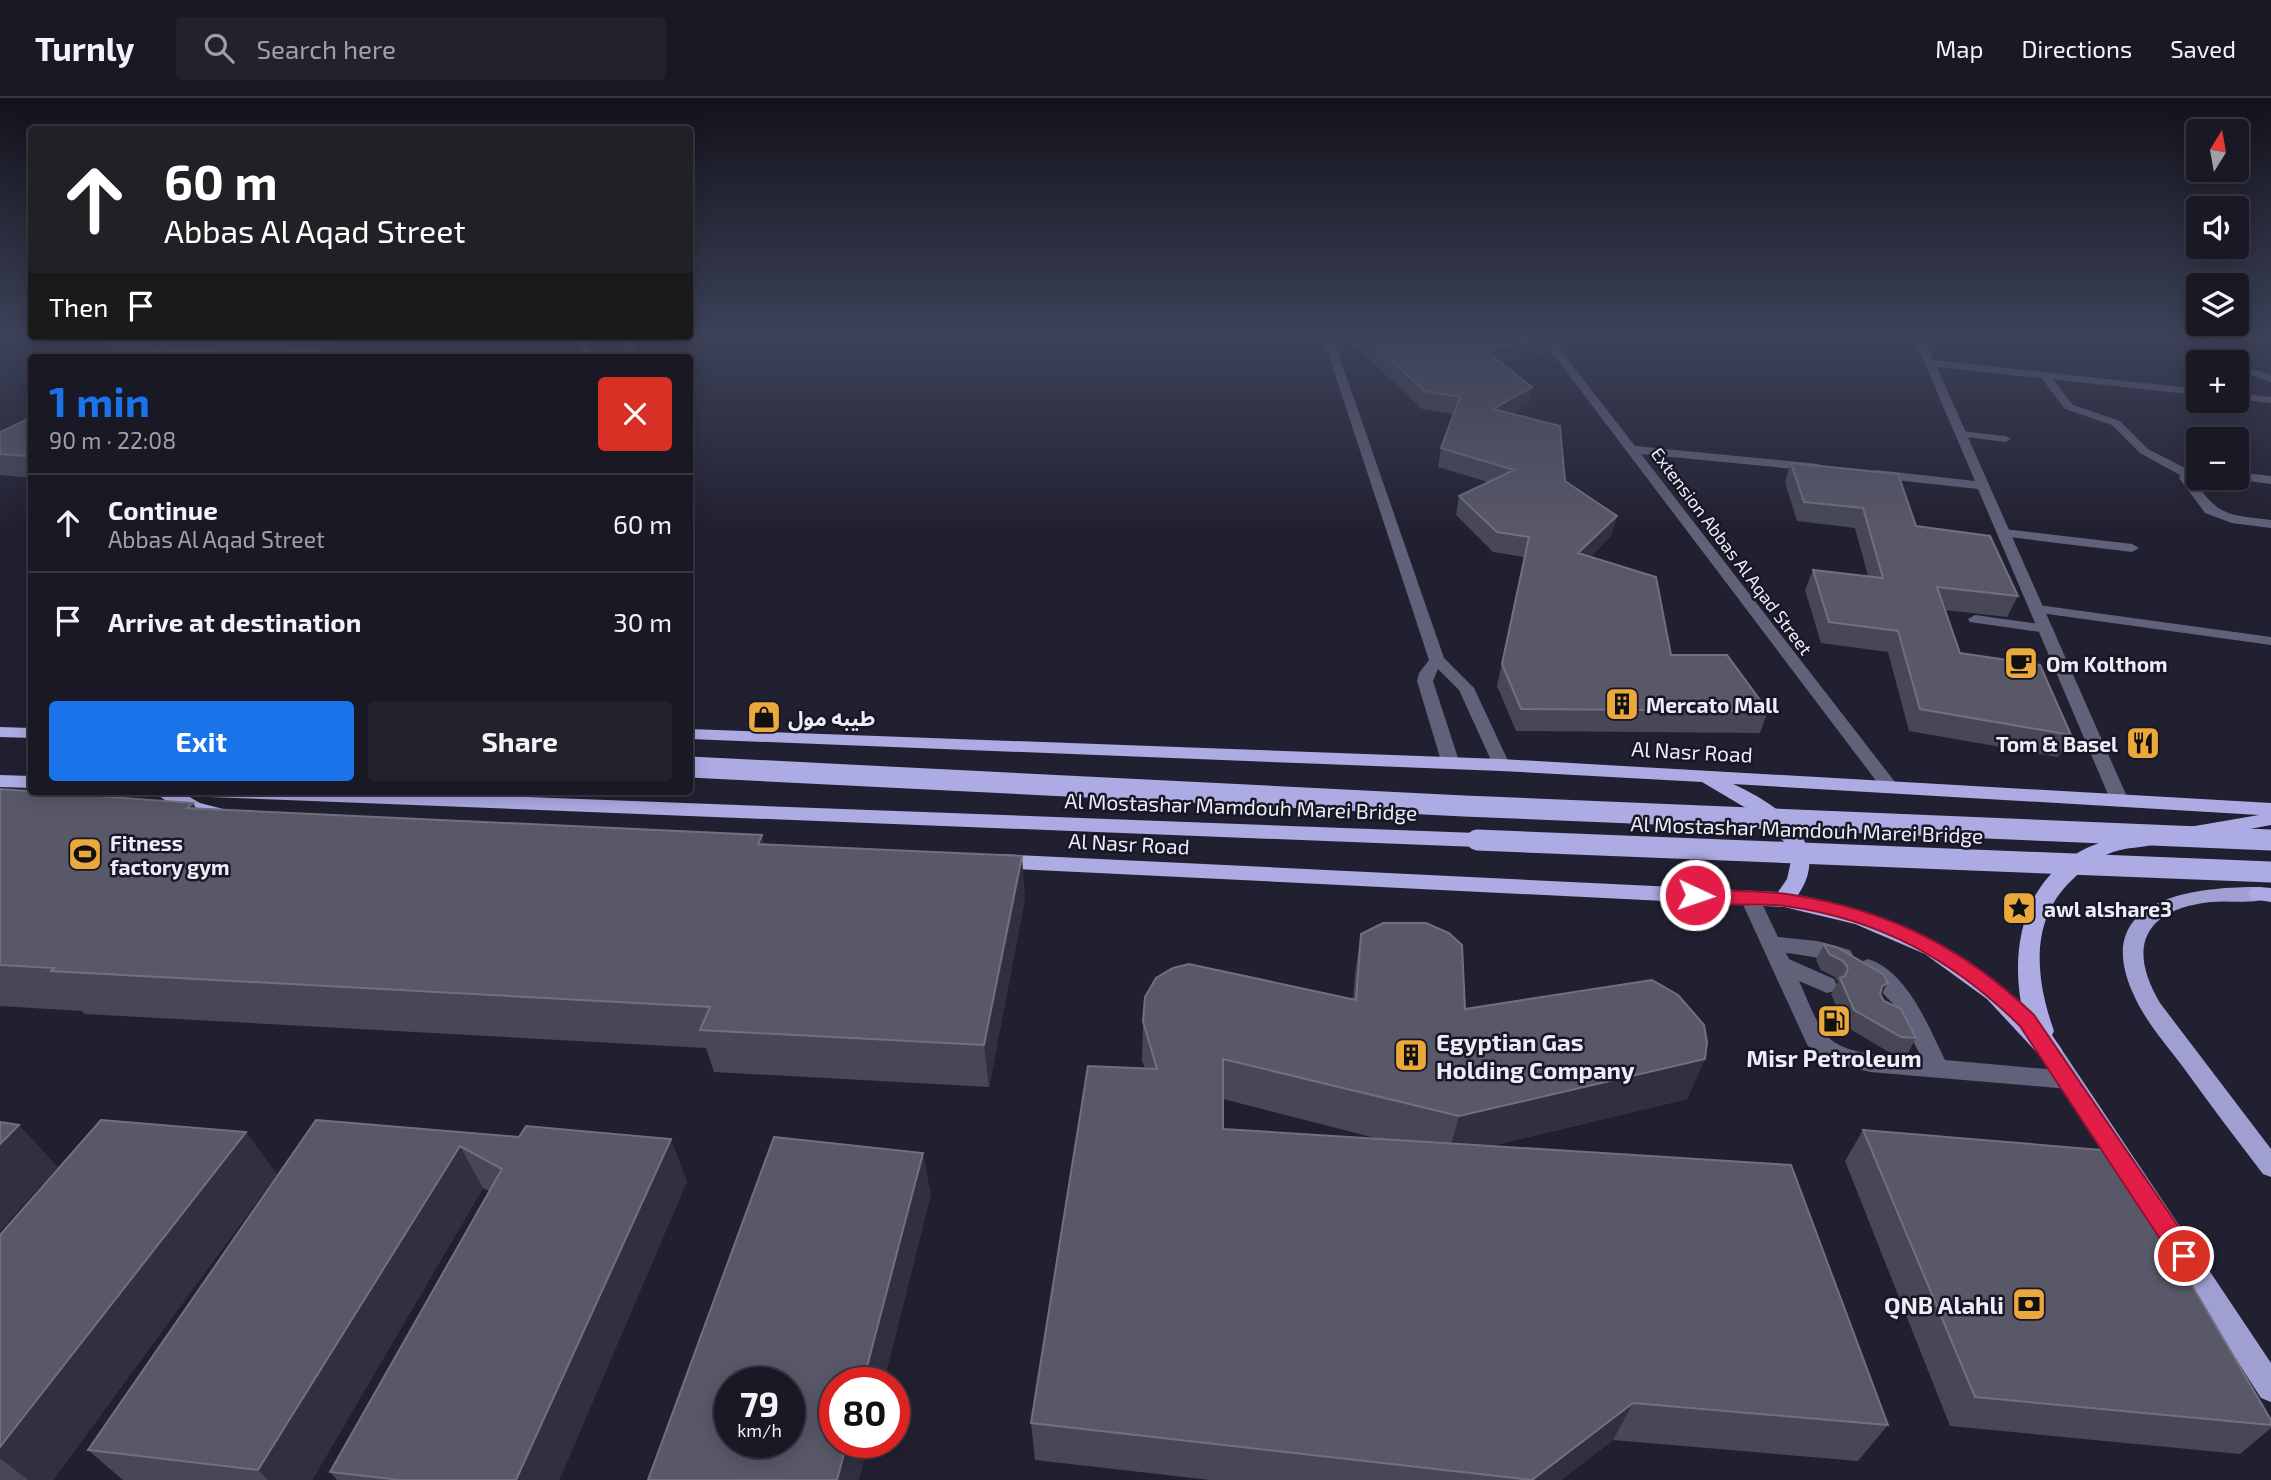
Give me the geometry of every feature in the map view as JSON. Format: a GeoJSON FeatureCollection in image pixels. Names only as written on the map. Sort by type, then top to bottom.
{"type":"FeatureCollection","features":[{"type":"Feature","properties":{"kind":"highway"},"geometry":{"type":"LineString","coordinates":[[0,732],[28,733]]}},
{"type":"Feature","properties":{"kind":"highway","name":"Al Nasr Road"},"geometry":{"type":"LineString","coordinates":[[693,734],[1501,765],[2271,808]]}},
{"type":"Feature","properties":{"kind":"highway","name":"Al Mostashar Mamdouh Marei Bridge"},"geometry":{"type":"LineString","coordinates":[[693,767],[1478,807],[2271,840]]}},
{"type":"Feature","properties":{"kind":"highway"},"geometry":{"type":"LineString","coordinates":[[1681,775],[1708,781],[1757,803],[1792,836],[1801,853],[1803,871],[1797,887],[1784,900]]}},
{"type":"Feature","properties":{"kind":"highway"},"geometry":{"type":"LineString","coordinates":[[0,781],[28,782]]}},
{"type":"Feature","properties":{"kind":"highway"},"geometry":{"type":"LineString","coordinates":[[171,795],[193,807],[250,820]]}},
{"type":"Feature","properties":{"kind":"highway","name":"Al Mostashar Mamdouh Marei Bridge"},"geometry":{"type":"LineString","coordinates":[[306,795],[2271,873]]}},
{"type":"Feature","properties":{"kind":"highway"},"geometry":{"type":"LineString","coordinates":[[2050,1050],[2035,1014],[2028,981],[2026,952],[2031,925],[2041,902],[2057,881],[2078,863],[2104,848],[2271,819]]}},
{"type":"Feature","properties":{"kind":"highway","name":"Al Nasr Road"},"geometry":{"type":"LineString","coordinates":[[975,860],[1749,898],[1820,905],[1858,915],[1932,946],[1967,968],[2027,1020],[2050,1050]]}},
{"type":"Feature","properties":{"kind":"main road"},"geometry":{"type":"LineString","coordinates":[[2265,895],[2196,895],[2172,902],[2152,912],[2139,926],[2133,945],[2133,966],[2141,990],[2158,1017],[2271,1167]]}},
{"type":"Feature","properties":{"kind":"main road"},"geometry":{"type":"LineString","coordinates":[[2050,1050],[2271,1388]]}},
{"type":"Feature","properties":{"kind":"street"},"geometry":{"type":"LineString","coordinates":[[1350,402],[1437,660],[1466,688],[1501,765]]}},
{"type":"Feature","properties":{"kind":"street","name":"Extension Abbas Al Aqad Street"},"geometry":{"type":"LineString","coordinates":[[1595,402],[1889,786]]}},
{"type":"Feature","properties":{"kind":"street"},"geometry":{"type":"LineString","coordinates":[[1948,402],[2119,799]]}},
{"type":"Feature","properties":{"kind":"street"},"geometry":{"type":"LineString","coordinates":[[2065,402],[2069,407],[2116,423],[2144,451],[2186,470]]}},
{"type":"Feature","properties":{"kind":"street"},"geometry":{"type":"LineString","coordinates":[[1962,434],[2005,439]]}},
{"type":"Feature","properties":{"kind":"street"},"geometry":{"type":"LineString","coordinates":[[1630,449],[1824,468]]}},
{"type":"Feature","properties":{"kind":"street"},"geometry":{"type":"LineString","coordinates":[[1864,472],[1984,486]]}},
{"type":"Feature","properties":{"kind":"street"},"geometry":{"type":"LineString","coordinates":[[2249,477],[2271,480]]}},
{"type":"Feature","properties":{"kind":"street"},"geometry":{"type":"LineString","coordinates":[[2194,490],[2209,510],[2232,519],[2271,524]]}},
{"type":"Feature","properties":{"kind":"street"},"geometry":{"type":"LineString","coordinates":[[2005,533],[2132,548]]}},
{"type":"Feature","properties":{"kind":"street"},"geometry":{"type":"LineString","coordinates":[[2038,609],[2271,641]]}},
{"type":"Feature","properties":{"kind":"street"},"geometry":{"type":"LineString","coordinates":[[1975,619],[2047,629]]}},
{"type":"Feature","properties":{"kind":"street"},"geometry":{"type":"LineString","coordinates":[[1437,660],[1427,673],[1425,681],[1451,764]]}},
{"type":"Feature","properties":{"kind":"street"},"geometry":{"type":"LineString","coordinates":[[1749,898],[1816,1040],[1841,1056],[2069,1080]]}},
{"type":"Feature","properties":{"kind":"street"},"geometry":{"type":"LineString","coordinates":[[1770,944],[1817,948],[1860,962],[1895,988],[1916,1023],[1937,1068]]}},
{"type":"Feature","properties":{"kind":"street"},"geometry":{"type":"LineString","coordinates":[[1780,964],[1827,985]]}},
{"type":"Feature","properties":{"kind":"street"},"geometry":{"type":"LineString","coordinates":[[1884,1009],[1916,1023]]}},
{"type":"Feature","properties":{"kind":"building"},"geometry":{"type":"Polygon","coordinates":[[[1458,402],[1505,402],[1493,409],[1560,426],[1565,481],[1617,516],[1578,553],[1656,577],[1671,655],[1727,655],[1768,711],[1521,709],[1502,664],[1529,537],[1497,532],[1459,496],[1514,470],[1441,448],[1458,402]]]}},
{"type":"Feature","properties":{"kind":"building"},"geometry":{"type":"Polygon","coordinates":[[[28,419],[28,456],[0,454],[0,432],[28,419]]]}},
{"type":"Feature","properties":{"kind":"building"},"geometry":{"type":"Polygon","coordinates":[[[1791,463],[1898,474],[1916,526],[1990,536],[2018,596],[1937,587],[1960,653],[2040,665],[2071,735],[1920,709],[1898,631],[1829,622],[1813,570],[1883,578],[1863,508],[1804,502],[1791,463]]]}},
{"type":"Feature","properties":{"kind":"building"},"geometry":{"type":"Polygon","coordinates":[[[0,789],[28,791],[28,795],[83,795],[193,803],[187,808],[762,835],[758,844],[1022,856],[984,1045],[700,1030],[710,1007],[51,971],[54,968],[0,965],[0,789]]]}},
{"type":"Feature","properties":{"kind":"building"},"geometry":{"type":"Polygon","coordinates":[[[1383,923],[1426,923],[1449,933],[1462,945],[1465,1009],[1652,980],[1678,995],[1704,1025],[1707,1042],[1705,1059],[1459,1116],[1223,1059],[1223,1129],[1791,1165],[1888,1425],[1633,1403],[1532,1480],[1031,1423],[1088,1066],[1157,1069],[1143,1021],[1145,997],[1156,978],[1173,968],[1189,964],[1356,1000],[1361,934],[1383,923]]]}},
{"type":"Feature","properties":{"kind":"building"},"geometry":{"type":"Polygon","coordinates":[[[1824,944],[1836,947],[1883,974],[1888,983],[1882,986],[1880,994],[1884,1001],[1901,1009],[1916,1038],[1901,1037],[1854,1010],[1840,978],[1845,976],[1848,968],[1843,961],[1829,954],[1824,944]]]}},
{"type":"Feature","properties":{"kind":"building"},"geometry":{"type":"Polygon","coordinates":[[[101,1120],[246,1132],[0,1447],[0,1235],[101,1120]]]}},
{"type":"Feature","properties":{"kind":"building"},"geometry":{"type":"Polygon","coordinates":[[[316,1120],[519,1137],[526,1126],[671,1139],[516,1480],[400,1480],[330,1472],[502,1169],[460,1146],[258,1470],[88,1450],[316,1120]]]}},
{"type":"Feature","properties":{"kind":"building"},"geometry":{"type":"Polygon","coordinates":[[[0,1122],[19,1125],[0,1144],[0,1122]]]}},
{"type":"Feature","properties":{"kind":"building","name":"QNB Alahli"},"geometry":{"type":"Polygon","coordinates":[[[1863,1130],[2113,1151],[2271,1420],[2271,1425],[1975,1397],[1863,1130]]]}},
{"type":"Feature","properties":{"kind":"building"},"geometry":{"type":"Polygon","coordinates":[[[774,1137],[923,1153],[867,1367],[819,1367],[819,1458],[843,1458],[837,1480],[648,1480],[774,1137]]]}},
{"type":"Feature","properties":{"kind":"place","name":"Om Kolthom"},"geometry":{"type":"Point","coordinates":[2021,663]}},
{"type":"Feature","properties":{"kind":"place","name":"Mercato Mall"},"geometry":{"type":"Point","coordinates":[1622,704]}},
{"type":"Feature","properties":{"kind":"place","name":"طيبه مول"},"geometry":{"type":"Point","coordinates":[764,717]}},
{"type":"Feature","properties":{"kind":"place","name":"Tom & Basel"},"geometry":{"type":"Point","coordinates":[2143,743]}},
{"type":"Feature","properties":{"kind":"place","name":"Fitness factory gym"},"geometry":{"type":"Point","coordinates":[85,854]}},
{"type":"Feature","properties":{"kind":"place","name":"awl alshare3"},"geometry":{"type":"Point","coordinates":[2019,908]}},
{"type":"Feature","properties":{"kind":"place","name":"Misr Petroleum"},"geometry":{"type":"Point","coordinates":[1834,1021]}},
{"type":"Feature","properties":{"kind":"place","name":"Egyptian Gas Holding Company"},"geometry":{"type":"Point","coordinates":[1411,1055]}},
{"type":"Feature","properties":{"kind":"place","name":"QNB Alahli"},"geometry":{"type":"Point","coordinates":[2029,1304]}},
{"type":"Feature","properties":{"kind":"route"},"geometry":{"type":"LineString","coordinates":[[1695,895],[1784,900],[1820,905],[1858,915],[1932,946],[1967,968],[2027,1020],[2050,1050],[2184,1256]]}}]}
